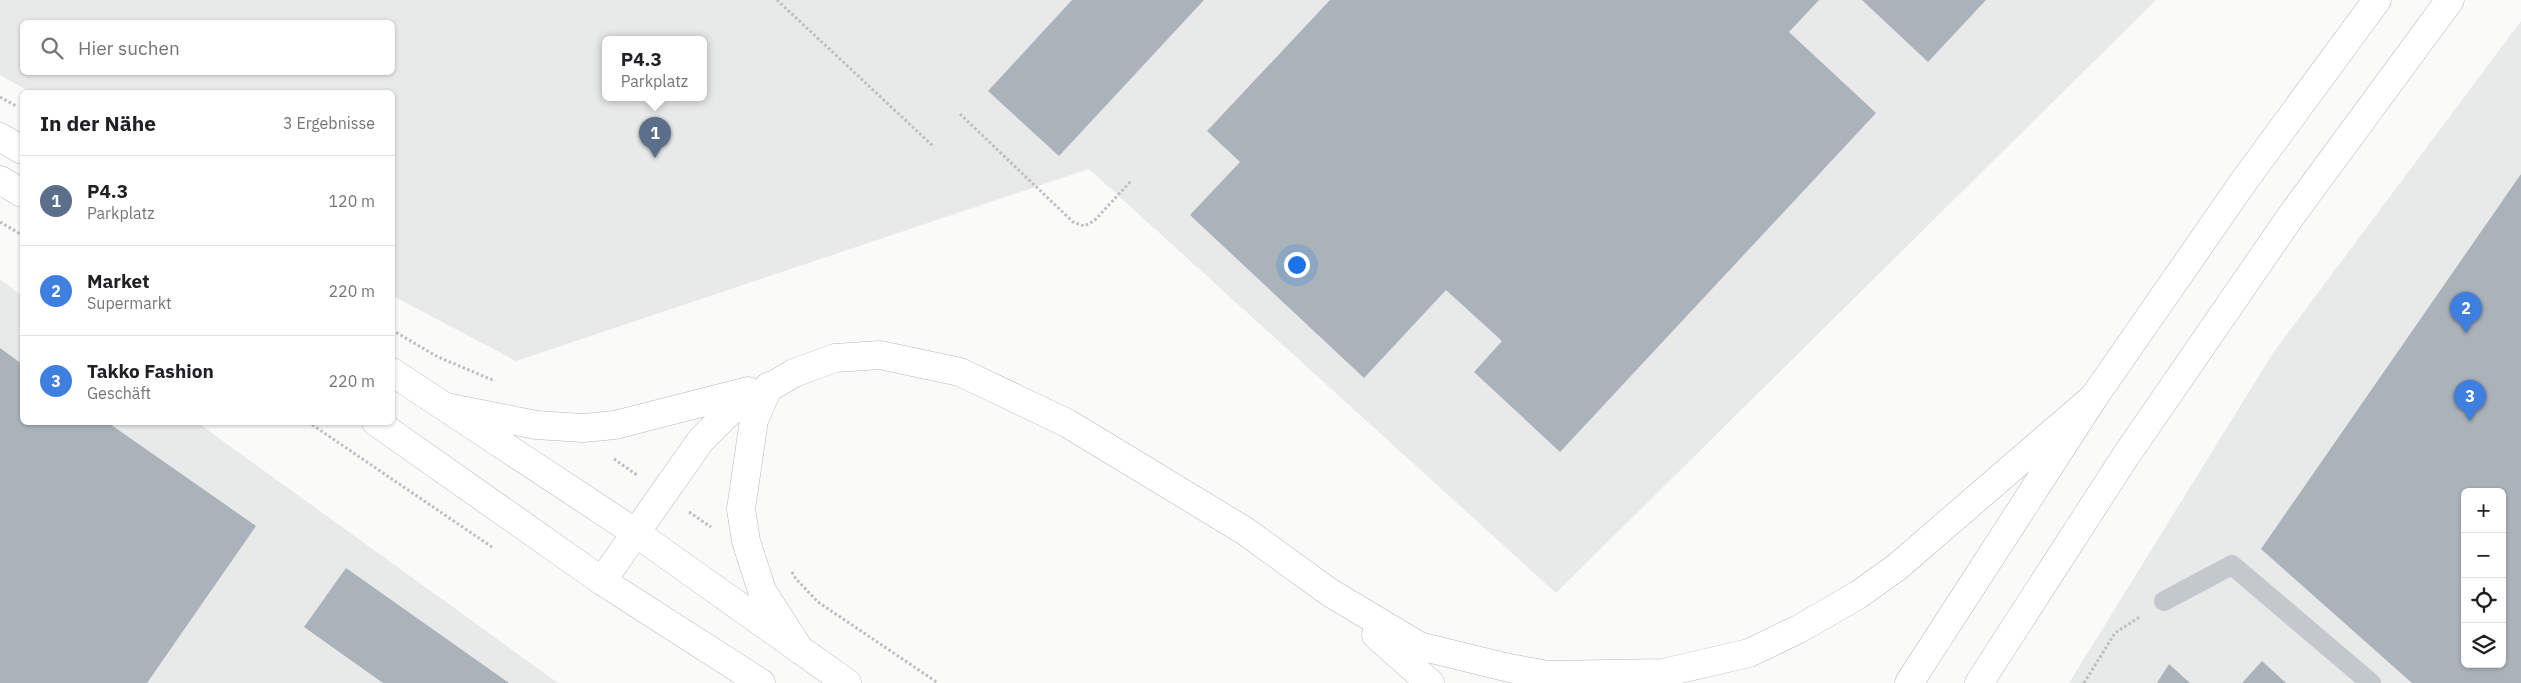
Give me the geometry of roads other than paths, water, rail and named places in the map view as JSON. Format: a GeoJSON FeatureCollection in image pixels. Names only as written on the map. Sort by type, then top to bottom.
{"type":"FeatureCollection","features":[{"type":"Feature","properties":{"kind":"main road"},"geometry":{"type":"LineString","coordinates":[[1910,683],[2094,397],[2244,181],[2377,0]]}},
{"type":"Feature","properties":{"kind":"main road"},"geometry":{"type":"LineString","coordinates":[[1979,683],[2135,443],[2257,265],[2450,0]]}},
{"type":"Feature","properties":{"kind":"main road"},"geometry":{"type":"LineString","coordinates":[[0,137],[20,149]]}},
{"type":"Feature","properties":{"kind":"main road"},"geometry":{"type":"LineString","coordinates":[[0,180],[20,192]]}},
{"type":"Feature","properties":{"kind":"main road"},"geometry":{"type":"LineString","coordinates":[[602,580],[701,440],[728,412],[769,386],[794,373],[835,358],[880,355],[960,372],[1067,423],[1158,477],[1244,532],[1329,592],[1418,646],[1508,668],[1548,675],[1663,673],[1749,653],[1799,629],[1858,595],[1896,567],[2094,397]]}},
{"type":"Feature","properties":{"kind":"main road"},"geometry":{"type":"LineString","coordinates":[[395,374],[636,533],[847,683]]}},
{"type":"Feature","properties":{"kind":"main road"},"geometry":{"type":"LineString","coordinates":[[446,407],[536,425],[582,428],[615,425],[769,386]]}},
{"type":"Feature","properties":{"kind":"main road"},"geometry":{"type":"LineString","coordinates":[[769,386],[754,420],[741,509],[746,541],[762,591],[800,650]]}},
{"type":"Feature","properties":{"kind":"main road"},"geometry":{"type":"LineString","coordinates":[[380,425],[602,580],[761,683]]}},
{"type":"Feature","properties":{"kind":"main road"},"geometry":{"type":"LineString","coordinates":[[1329,592],[1430,683]]}},
{"type":"Feature","properties":{"kind":"lane"},"geometry":{"type":"LineString","coordinates":[[2164,601],[2232,565],[2371,683]]}},
{"type":"Feature","properties":{"kind":"place","name":"P4.3"},"geometry":{"type":"Point","coordinates":[655,158]}},
{"type":"Feature","properties":{"kind":"place","name":"Market"},"geometry":{"type":"Point","coordinates":[2466,333]}},
{"type":"Feature","properties":{"kind":"place","name":"Takko Fashion"},"geometry":{"type":"Point","coordinates":[2470,421]}}]}
